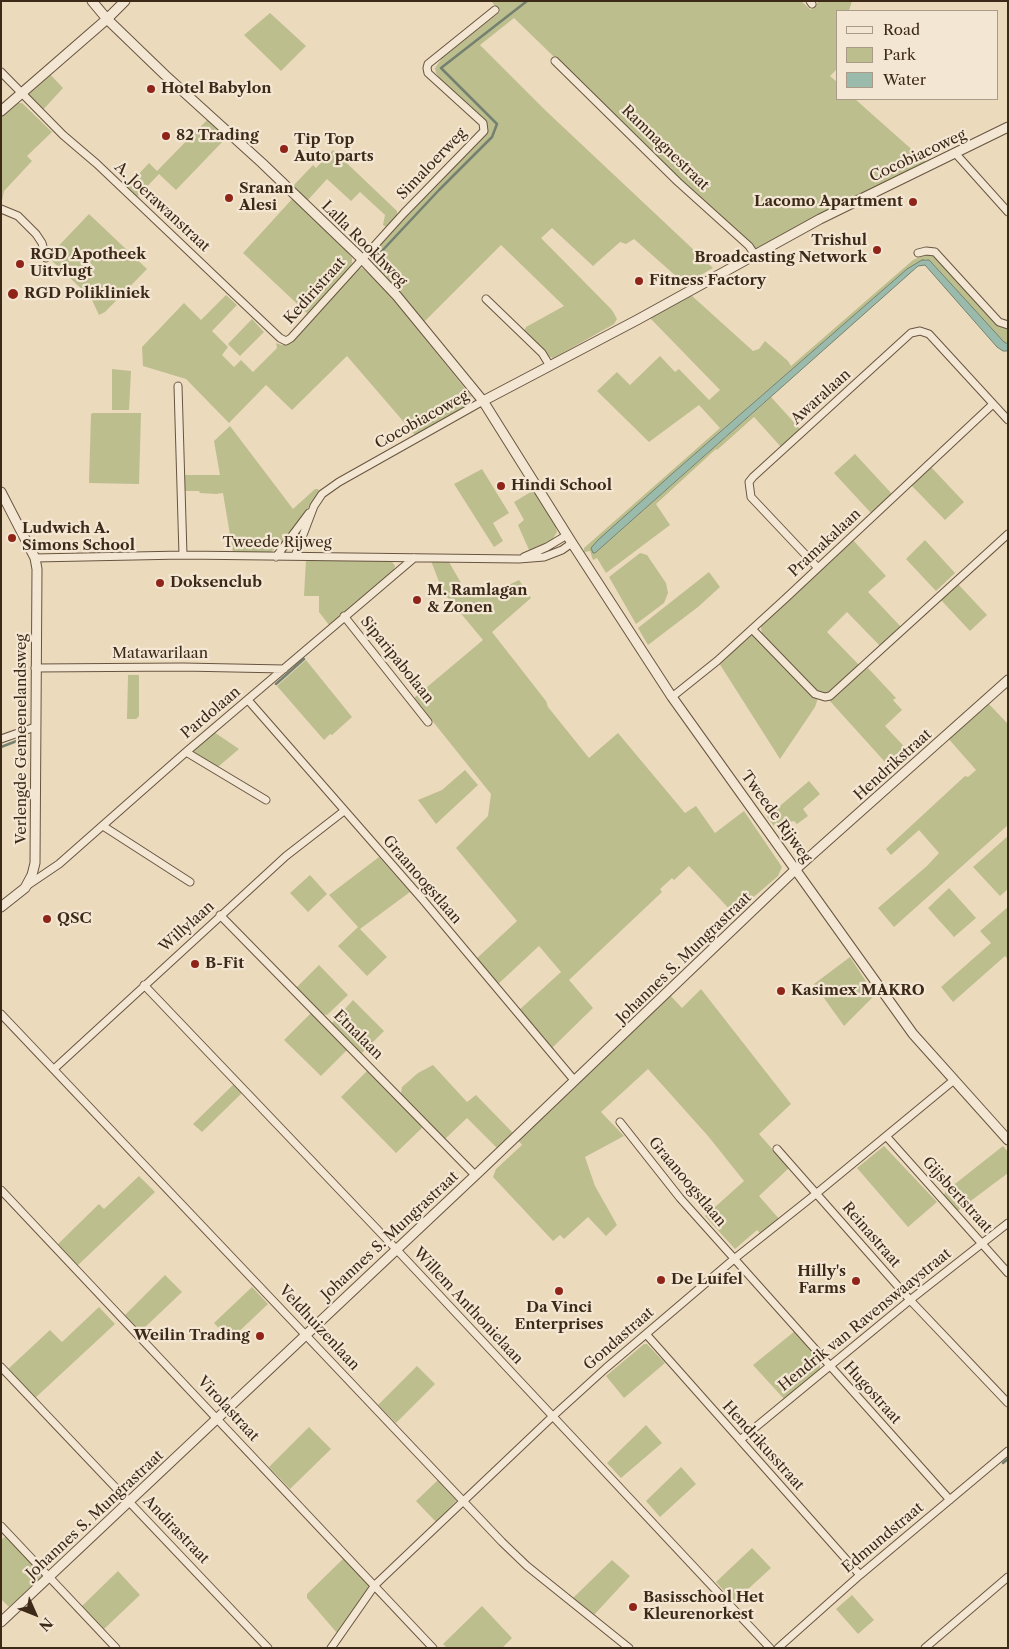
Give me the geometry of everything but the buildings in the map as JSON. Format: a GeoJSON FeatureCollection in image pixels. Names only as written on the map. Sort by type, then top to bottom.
{"type":"FeatureCollection","features":[{"type":"Feature","properties":{"kind":"street","name":"Lalla Rookhweg"},"geometry":{"type":"LineString","coordinates":[[92,1],[107,19],[362,259],[397,296],[483,401],[572,543]]}},
{"type":"Feature","properties":{"kind":"street"},"geometry":{"type":"LineString","coordinates":[[1,111],[107,19],[125,1]]}},
{"type":"Feature","properties":{"kind":"street","name":"Simaloerweg"},"geometry":{"type":"LineString","coordinates":[[362,259],[484,131],[483,124],[428,73],[427,68],[428,64],[495,10]]}},
{"type":"Feature","properties":{"kind":"street","name":"Ramnagnestraat"},"geometry":{"type":"LineString","coordinates":[[555,61],[678,182],[749,246],[755,255]]}},
{"type":"Feature","properties":{"kind":"street","name":"A. Joerawanstraat"},"geometry":{"type":"LineString","coordinates":[[1,72],[20,93],[280,338],[286,341]]}},
{"type":"Feature","properties":{"kind":"street","name":"Cocobiacoweg"},"geometry":{"type":"LineString","coordinates":[[276,557],[322,494],[338,482],[483,401],[637,320],[846,206],[1008,127]]}},
{"type":"Feature","properties":{"kind":"street"},"geometry":{"type":"LineString","coordinates":[[956,154],[1008,212]]}},
{"type":"Feature","properties":{"kind":"street"},"geometry":{"type":"LineString","coordinates":[[1,209],[18,216],[36,234],[42,243],[46,258]]}},
{"type":"Feature","properties":{"kind":"street"},"geometry":{"type":"LineString","coordinates":[[918,253],[926,251],[935,252],[1000,322],[1008,325]]}},
{"type":"Feature","properties":{"kind":"street","name":"Kediristraat"},"geometry":{"type":"LineString","coordinates":[[286,341],[291,338],[362,259]]}},
{"type":"Feature","properties":{"kind":"street"},"geometry":{"type":"LineString","coordinates":[[486,299],[542,353],[550,366]]}},
{"type":"Feature","properties":{"kind":"street","name":"Awaralaan"},"geometry":{"type":"LineString","coordinates":[[818,568],[751,497],[749,482],[752,477],[915,331],[929,334],[993,404]]}},
{"type":"Feature","properties":{"kind":"street"},"geometry":{"type":"LineString","coordinates":[[178,386],[183,555]]}},
{"type":"Feature","properties":{"kind":"street"},"geometry":{"type":"LineString","coordinates":[[993,404],[1008,420]]}},
{"type":"Feature","properties":{"kind":"street","name":"Pramakalaan"},"geometry":{"type":"LineString","coordinates":[[672,697],[717,661],[993,404]]}},
{"type":"Feature","properties":{"kind":"street"},"geometry":{"type":"LineString","coordinates":[[2,494],[35,558]]}},
{"type":"Feature","properties":{"kind":"street","name":"Cocobiacoweg"},"geometry":{"type":"LineString","coordinates":[[295,556],[314,506]]}},
{"type":"Feature","properties":{"kind":"street"},"geometry":{"type":"LineString","coordinates":[[752,628],[815,694],[825,697],[830,696],[1008,534]]}},
{"type":"Feature","properties":{"kind":"street","name":"Tweede Rijweg"},"geometry":{"type":"LineString","coordinates":[[519,559],[547,547],[567,535]]}},
{"type":"Feature","properties":{"kind":"street","name":"Tweede Rijweg"},"geometry":{"type":"LineString","coordinates":[[35,558],[183,555],[519,559],[544,558],[572,543],[672,697],[913,1034],[1008,1140]]}},
{"type":"Feature","properties":{"kind":"street","name":"Verlengde Gemeenelandsweg"},"geometry":{"type":"LineString","coordinates":[[25,888],[32,875],[36,850],[35,668],[37,569],[35,558]]}},
{"type":"Feature","properties":{"kind":"street","name":"Pardolaan"},"geometry":{"type":"LineString","coordinates":[[25,888],[59,864],[186,752],[414,558]]}},
{"type":"Feature","properties":{"kind":"street","name":"Siparipabolaan"},"geometry":{"type":"LineString","coordinates":[[344,616],[428,722]]}},
{"type":"Feature","properties":{"kind":"street","name":"Matawarilaan"},"geometry":{"type":"LineString","coordinates":[[35,668],[183,667],[284,669]]}},
{"type":"Feature","properties":{"kind":"street","name":"Hendrikstraat"},"geometry":{"type":"LineString","coordinates":[[796,869],[1008,680]]}},
{"type":"Feature","properties":{"kind":"street","name":"Graanoogstlaan"},"geometry":{"type":"LineString","coordinates":[[248,700],[422,900],[574,1080]]}},
{"type":"Feature","properties":{"kind":"street"},"geometry":{"type":"LineString","coordinates":[[1,739],[35,727]]}},
{"type":"Feature","properties":{"kind":"street"},"geometry":{"type":"LineString","coordinates":[[186,752],[266,800]]}},
{"type":"Feature","properties":{"kind":"street","name":"Willylaan"},"geometry":{"type":"LineString","coordinates":[[54,1069],[144,984],[286,856],[344,811]]}},
{"type":"Feature","properties":{"kind":"street"},"geometry":{"type":"LineString","coordinates":[[103,826],[190,882]]}},
{"type":"Feature","properties":{"kind":"street","name":"Johannes S. Mungrastraat"},"geometry":{"type":"LineString","coordinates":[[1,1622],[50,1578],[796,869]]}},
{"type":"Feature","properties":{"kind":"street"},"geometry":{"type":"LineString","coordinates":[[1,907],[25,888]]}},
{"type":"Feature","properties":{"kind":"street","name":"Etnalaan"},"geometry":{"type":"LineString","coordinates":[[220,915],[475,1175]]}},
{"type":"Feature","properties":{"kind":"street","name":"Willem Anthonielaan"},"geometry":{"type":"LineString","coordinates":[[144,984],[396,1249],[770,1648]]}},
{"type":"Feature","properties":{"kind":"street","name":"Veldhuizenlaan"},"geometry":{"type":"LineString","coordinates":[[1,1014],[527,1566],[629,1648]]}},
{"type":"Feature","properties":{"kind":"street","name":"Gondastraat"},"geometry":{"type":"LineString","coordinates":[[330,1648],[375,1585],[552,1417],[734,1259],[954,1080]]}},
{"type":"Feature","properties":{"kind":"street","name":"Graanoogstlaan"},"geometry":{"type":"LineString","coordinates":[[620,1122],[680,1198],[734,1259]]}},
{"type":"Feature","properties":{"kind":"street","name":"Gijsbertstraat"},"geometry":{"type":"LineString","coordinates":[[886,1136],[1008,1273]]}},
{"type":"Feature","properties":{"kind":"street","name":"Reinastraat"},"geometry":{"type":"LineString","coordinates":[[777,1149],[910,1300],[1008,1403]]}},
{"type":"Feature","properties":{"kind":"street","name":"Virolastraat"},"geometry":{"type":"LineString","coordinates":[[1,1190],[433,1648]]}},
{"type":"Feature","properties":{"kind":"street","name":"Hendrik van Ravenswaaystraat"},"geometry":{"type":"LineString","coordinates":[[740,1440],[1008,1222]]}},
{"type":"Feature","properties":{"kind":"street","name":"Hugostraat"},"geometry":{"type":"LineString","coordinates":[[734,1259],[950,1500]]}},
{"type":"Feature","properties":{"kind":"street","name":"Hendrikusstraat"},"geometry":{"type":"LineString","coordinates":[[646,1334],[860,1576]]}},
{"type":"Feature","properties":{"kind":"street","name":"Andirastraat"},"geometry":{"type":"LineString","coordinates":[[1,1367],[268,1648]]}},
{"type":"Feature","properties":{"kind":"street","name":"Edmundstraat"},"geometry":{"type":"LineString","coordinates":[[778,1648],[1008,1451]]}},
{"type":"Feature","properties":{"kind":"street"},"geometry":{"type":"LineString","coordinates":[[1,1526],[116,1648]]}},
{"type":"Feature","properties":{"kind":"street"},"geometry":{"type":"LineString","coordinates":[[926,1648],[1008,1577]]}},
{"type":"Feature","properties":{"kind":"green space"},"geometry":{"type":"Polygon","coordinates":[[[491,1],[801,1],[811,10],[819,1],[852,1],[849,10],[836,10],[836,70],[830,76],[836,81],[836,100],[856,100],[927,163],[755,249],[685,184],[514,18],[480,45],[545,110],[713,268],[685,284],[634,239],[626,244],[620,242],[593,266],[552,228],[541,238],[612,310],[617,319],[614,324],[559,355],[553,358],[550,357],[524,331],[526,327],[564,306],[501,245],[424,322],[367,258],[487,131],[488,127],[486,124],[440,79],[435,68],[442,58],[500,12],[491,1]]]}},
{"type":"Feature","properties":{"kind":"green space"},"geometry":{"type":"Polygon","coordinates":[[[270,13],[306,46],[281,71],[244,35],[270,13]]]}},
{"type":"Feature","properties":{"kind":"green space"},"geometry":{"type":"Polygon","coordinates":[[[48,72],[63,88],[41,112],[26,96],[48,72]]]}},
{"type":"Feature","properties":{"kind":"green space"},"geometry":{"type":"Polygon","coordinates":[[[17,103],[22,103],[52,132],[27,156],[32,161],[4,191],[1,205],[1,116],[17,103]]]}},
{"type":"Feature","properties":{"kind":"green space"},"geometry":{"type":"Polygon","coordinates":[[[208,119],[227,137],[176,190],[159,174],[135,199],[125,189],[149,163],[157,171],[208,119]]]}},
{"type":"Feature","properties":{"kind":"green space"},"geometry":{"type":"Polygon","coordinates":[[[333,150],[397,211],[397,216],[388,228],[383,225],[385,215],[360,192],[351,201],[327,179],[308,200],[293,186],[313,165],[316,168],[333,150]]]}},
{"type":"Feature","properties":{"kind":"green space"},"geometry":{"type":"Polygon","coordinates":[[[293,198],[352,258],[352,263],[346,274],[309,315],[243,253],[293,198]]]}},
{"type":"Feature","properties":{"kind":"green space"},"geometry":{"type":"Polygon","coordinates":[[[89,214],[147,269],[105,312],[99,315],[91,298],[48,257],[89,214]]]}},
{"type":"Feature","properties":{"kind":"green space"},"geometry":{"type":"Polygon","coordinates":[[[932,253],[1008,328],[1008,344],[1004,343],[931,262],[926,259],[907,269],[673,473],[595,553],[771,397],[800,429],[781,447],[754,417],[656,504],[670,525],[606,573],[597,558],[593,560],[590,551],[584,552],[584,548],[720,428],[699,405],[649,442],[597,391],[617,372],[630,385],[660,356],[675,372],[679,369],[709,400],[720,390],[650,318],[691,295],[753,351],[759,349],[765,341],[788,361],[791,366],[913,260],[932,253]]]}},
{"type":"Feature","properties":{"kind":"green space"},"geometry":{"type":"Polygon","coordinates":[[[362,268],[393,299],[471,396],[472,400],[467,407],[415,435],[347,356],[292,410],[266,385],[229,423],[186,379],[143,366],[142,347],[184,303],[201,320],[226,295],[237,305],[212,331],[228,347],[222,355],[234,367],[241,360],[253,372],[277,348],[276,343],[282,345],[292,341],[358,269],[362,268]]]}},
{"type":"Feature","properties":{"kind":"green space"},"geometry":{"type":"Polygon","coordinates":[[[252,319],[264,332],[240,356],[228,344],[252,319]]]}},
{"type":"Feature","properties":{"kind":"green space"},"geometry":{"type":"Polygon","coordinates":[[[112,369],[131,371],[129,410],[112,410],[112,369]]]}},
{"type":"Feature","properties":{"kind":"green space"},"geometry":{"type":"Polygon","coordinates":[[[141,413],[139,484],[89,483],[91,414],[141,413]]]}},
{"type":"Feature","properties":{"kind":"green space"},"geometry":{"type":"Polygon","coordinates":[[[230,426],[293,509],[315,489],[319,491],[295,527],[270,553],[233,553],[223,493],[184,491],[184,475],[220,475],[214,441],[230,426]]]}},
{"type":"Feature","properties":{"kind":"green space"},"geometry":{"type":"Polygon","coordinates":[[[855,454],[892,494],[871,513],[834,473],[855,454]]]}},
{"type":"Feature","properties":{"kind":"green space"},"geometry":{"type":"Polygon","coordinates":[[[931,467],[964,502],[945,520],[911,485],[931,467]]]}},
{"type":"Feature","properties":{"kind":"green space"},"geometry":{"type":"Polygon","coordinates":[[[482,469],[509,513],[493,523],[503,541],[494,547],[454,484],[482,469]]]}},
{"type":"Feature","properties":{"kind":"green space"},"geometry":{"type":"Polygon","coordinates":[[[534,490],[555,524],[557,532],[552,540],[529,550],[518,525],[524,520],[514,502],[534,490]]]}},
{"type":"Feature","properties":{"kind":"green space"},"geometry":{"type":"Polygon","coordinates":[[[852,539],[886,576],[868,592],[902,628],[881,647],[847,612],[827,632],[860,666],[830,693],[815,691],[762,635],[761,627],[852,539]]]}},
{"type":"Feature","properties":{"kind":"green space"},"geometry":{"type":"Polygon","coordinates":[[[925,540],[955,573],[936,591],[906,559],[925,540]]]}},
{"type":"Feature","properties":{"kind":"green space"},"geometry":{"type":"Polygon","coordinates":[[[640,553],[647,555],[666,583],[668,593],[664,603],[636,624],[609,577],[640,553]]]}},
{"type":"Feature","properties":{"kind":"green space"},"geometry":{"type":"Polygon","coordinates":[[[306,559],[391,560],[395,566],[391,574],[329,625],[319,612],[319,596],[304,596],[306,559]]]}},
{"type":"Feature","properties":{"kind":"green space"},"geometry":{"type":"Polygon","coordinates":[[[431,561],[449,562],[469,597],[490,585],[494,592],[519,580],[531,598],[492,632],[589,758],[618,733],[685,813],[696,806],[715,833],[744,811],[782,867],[778,876],[734,914],[689,866],[674,880],[672,878],[660,889],[662,892],[569,980],[593,1008],[551,1049],[518,1011],[561,972],[539,946],[497,985],[475,960],[517,921],[456,848],[488,816],[491,794],[414,698],[483,640],[443,592],[431,561]]]}},
{"type":"Feature","properties":{"kind":"green space"},"geometry":{"type":"Polygon","coordinates":[[[709,572],[720,587],[698,607],[648,645],[638,628],[709,572]]]}},
{"type":"Feature","properties":{"kind":"green space"},"geometry":{"type":"Polygon","coordinates":[[[958,584],[987,615],[970,631],[941,600],[958,584]]]}},
{"type":"Feature","properties":{"kind":"green space"},"geometry":{"type":"Polygon","coordinates":[[[749,636],[759,640],[810,694],[818,698],[815,707],[780,759],[719,663],[749,636]]]}},
{"type":"Feature","properties":{"kind":"green space"},"geometry":{"type":"Polygon","coordinates":[[[306,660],[352,717],[324,740],[277,686],[306,660]]]}},
{"type":"Feature","properties":{"kind":"green space"},"geometry":{"type":"Polygon","coordinates":[[[868,668],[896,698],[893,700],[902,710],[885,726],[912,755],[894,772],[829,700],[868,668]]]}},
{"type":"Feature","properties":{"kind":"green space"},"geometry":{"type":"Polygon","coordinates":[[[128,675],[139,675],[139,716],[136,719],[127,719],[128,675]]]}},
{"type":"Feature","properties":{"kind":"green space"},"geometry":{"type":"Polygon","coordinates":[[[987,702],[1008,724],[1008,825],[894,927],[878,908],[927,866],[939,853],[919,830],[891,855],[886,849],[965,776],[968,777],[976,770],[947,737],[987,702]]]}},
{"type":"Feature","properties":{"kind":"green space"},"geometry":{"type":"Polygon","coordinates":[[[214,732],[239,749],[219,766],[215,766],[194,754],[193,751],[214,732]]]}},
{"type":"Feature","properties":{"kind":"green space"},"geometry":{"type":"Polygon","coordinates":[[[465,770],[478,785],[436,824],[418,800],[442,790],[465,770]]]}},
{"type":"Feature","properties":{"kind":"green space"},"geometry":{"type":"Polygon","coordinates":[[[809,781],[820,794],[803,809],[808,816],[797,824],[794,821],[774,826],[767,817],[809,781]]]}},
{"type":"Feature","properties":{"kind":"green space"},"geometry":{"type":"Polygon","coordinates":[[[1008,836],[1008,889],[1000,896],[973,867],[1008,836]]]}},
{"type":"Feature","properties":{"kind":"green space"},"geometry":{"type":"Polygon","coordinates":[[[379,857],[410,892],[360,929],[387,957],[367,976],[338,946],[358,927],[329,895],[379,857]]]}},
{"type":"Feature","properties":{"kind":"green space"},"geometry":{"type":"Polygon","coordinates":[[[310,875],[327,894],[308,912],[290,893],[310,875]]]}},
{"type":"Feature","properties":{"kind":"green space"},"geometry":{"type":"Polygon","coordinates":[[[949,888],[976,918],[954,937],[928,908],[949,888]]]}},
{"type":"Feature","properties":{"kind":"green space"},"geometry":{"type":"Polygon","coordinates":[[[1008,907],[1008,959],[1005,956],[953,1002],[941,987],[991,943],[980,931],[1008,907]]]}},
{"type":"Feature","properties":{"kind":"green space"},"geometry":{"type":"Polygon","coordinates":[[[850,957],[875,995],[844,1026],[814,984],[850,957]]]}},
{"type":"Feature","properties":{"kind":"green space"},"geometry":{"type":"Polygon","coordinates":[[[319,965],[348,995],[327,1015],[322,1014],[296,988],[319,965]]]}},
{"type":"Feature","properties":{"kind":"green space"},"geometry":{"type":"Polygon","coordinates":[[[701,989],[791,1104],[759,1134],[789,1168],[759,1196],[780,1220],[761,1234],[757,1230],[735,1249],[705,1216],[744,1181],[708,1136],[648,1069],[601,1112],[624,1136],[585,1157],[595,1186],[617,1225],[606,1236],[588,1217],[564,1239],[560,1235],[553,1241],[493,1177],[496,1169],[522,1145],[518,1140],[670,995],[682,1008],[701,989]]]}},
{"type":"Feature","properties":{"kind":"green space"},"geometry":{"type":"Polygon","coordinates":[[[353,1000],[384,1031],[361,1054],[332,1023],[353,1000]]]}},
{"type":"Feature","properties":{"kind":"green space"},"geometry":{"type":"Polygon","coordinates":[[[312,1012],[348,1049],[321,1076],[284,1040],[312,1012]]]}},
{"type":"Feature","properties":{"kind":"green space"},"geometry":{"type":"Polygon","coordinates":[[[433,1065],[467,1102],[476,1095],[513,1133],[497,1148],[467,1118],[445,1139],[401,1093],[402,1087],[418,1073],[433,1065]]]}},
{"type":"Feature","properties":{"kind":"green space"},"geometry":{"type":"Polygon","coordinates":[[[369,1069],[424,1126],[396,1153],[341,1097],[369,1069]]]}},
{"type":"Feature","properties":{"kind":"green space"},"geometry":{"type":"Polygon","coordinates":[[[234,1084],[243,1092],[202,1132],[193,1124],[234,1084]]]}},
{"type":"Feature","properties":{"kind":"green space"},"geometry":{"type":"Polygon","coordinates":[[[884,1146],[937,1202],[908,1227],[857,1168],[884,1146]]]}},
{"type":"Feature","properties":{"kind":"green space"},"geometry":{"type":"Polygon","coordinates":[[[1003,1146],[1008,1152],[1008,1173],[956,1212],[943,1197],[946,1191],[1003,1146]]]}},
{"type":"Feature","properties":{"kind":"green space"},"geometry":{"type":"Polygon","coordinates":[[[139,1176],[155,1192],[77,1266],[57,1245],[99,1204],[104,1209],[139,1176]]]}},
{"type":"Feature","properties":{"kind":"green space"},"geometry":{"type":"Polygon","coordinates":[[[165,1275],[182,1292],[140,1332],[124,1316],[165,1275]]]}},
{"type":"Feature","properties":{"kind":"green space"},"geometry":{"type":"Polygon","coordinates":[[[252,1287],[268,1304],[230,1340],[214,1323],[252,1287]]]}},
{"type":"Feature","properties":{"kind":"green space"},"geometry":{"type":"Polygon","coordinates":[[[99,1307],[115,1324],[34,1399],[7,1370],[50,1330],[62,1342],[99,1307]]]}},
{"type":"Feature","properties":{"kind":"green space"},"geometry":{"type":"Polygon","coordinates":[[[795,1331],[820,1363],[820,1370],[785,1400],[753,1365],[795,1331]]]}},
{"type":"Feature","properties":{"kind":"green space"},"geometry":{"type":"Polygon","coordinates":[[[644,1344],[647,1344],[665,1363],[624,1398],[606,1376],[644,1344]]]}},
{"type":"Feature","properties":{"kind":"green space"},"geometry":{"type":"Polygon","coordinates":[[[417,1366],[435,1384],[396,1423],[378,1405],[417,1366]]]}},
{"type":"Feature","properties":{"kind":"green space"},"geometry":{"type":"Polygon","coordinates":[[[646,1425],[662,1443],[621,1478],[607,1463],[646,1425]]]}},
{"type":"Feature","properties":{"kind":"green space"},"geometry":{"type":"Polygon","coordinates":[[[309,1427],[331,1449],[290,1489],[269,1467],[309,1427]]]}},
{"type":"Feature","properties":{"kind":"green space"},"geometry":{"type":"Polygon","coordinates":[[[681,1467],[696,1484],[660,1517],[646,1501],[681,1467]]]}},
{"type":"Feature","properties":{"kind":"green space"},"geometry":{"type":"Polygon","coordinates":[[[438,1480],[457,1500],[436,1522],[416,1501],[438,1480]]]}},
{"type":"Feature","properties":{"kind":"green space"},"geometry":{"type":"Polygon","coordinates":[[[6,1536],[44,1575],[9,1607],[1,1599],[1,1540],[6,1536]]]}},
{"type":"Feature","properties":{"kind":"green space"},"geometry":{"type":"Polygon","coordinates":[[[752,1548],[771,1568],[734,1602],[716,1582],[752,1548]]]}},
{"type":"Feature","properties":{"kind":"green space"},"geometry":{"type":"Polygon","coordinates":[[[345,1557],[370,1586],[337,1633],[307,1598],[307,1594],[345,1557]]]}},
{"type":"Feature","properties":{"kind":"green space"},"geometry":{"type":"Polygon","coordinates":[[[612,1560],[630,1576],[594,1615],[573,1598],[612,1560]]]}},
{"type":"Feature","properties":{"kind":"green space"},"geometry":{"type":"Polygon","coordinates":[[[118,1571],[140,1595],[103,1630],[81,1607],[118,1571]]]}},
{"type":"Feature","properties":{"kind":"green space"},"geometry":{"type":"Polygon","coordinates":[[[852,1595],[874,1620],[858,1634],[836,1609],[852,1595]]]}},
{"type":"Feature","properties":{"kind":"green space"},"geometry":{"type":"Polygon","coordinates":[[[482,1606],[512,1638],[502,1648],[447,1648],[443,1644],[482,1606]]]}},
{"type":"Feature","properties":{"kind":"water"},"geometry":{"type":"Polygon","coordinates":[[[922,260],[929,260],[931,262],[1004,342],[1008,344],[1008,351],[1003,351],[997,347],[925,265],[918,266],[593,553],[591,548],[598,540],[673,473],[907,269],[922,260]]]}},
{"type":"Feature","properties":{"kind":"waterway"},"geometry":{"type":"LineString","coordinates":[[380,253],[492,137],[497,124],[441,68],[527,1]]}},
{"type":"Feature","properties":{"kind":"waterway"},"geometry":{"type":"LineString","coordinates":[[276,684],[304,659]]}},
{"type":"Feature","properties":{"kind":"waterway"},"geometry":{"type":"LineString","coordinates":[[1,747],[27,737]]}},
{"type":"Feature","properties":{"kind":"waterway"},"geometry":{"type":"LineString","coordinates":[[1003,1463],[1008,1459]]}},
{"type":"Feature","properties":{"kind":"place","name":"Hotel Babylon"},"geometry":{"type":"Point","coordinates":[151,89]}},
{"type":"Feature","properties":{"kind":"place","name":"82 Trading"},"geometry":{"type":"Point","coordinates":[166,136]}},
{"type":"Feature","properties":{"kind":"place","name":"Tip Top Auto parts"},"geometry":{"type":"Point","coordinates":[284,149]}},
{"type":"Feature","properties":{"kind":"place","name":"Sranan Alesi"},"geometry":{"type":"Point","coordinates":[229,198]}},
{"type":"Feature","properties":{"kind":"place","name":"Lacomo Apartment"},"geometry":{"type":"Point","coordinates":[913,202]}},
{"type":"Feature","properties":{"kind":"place","name":"Trishul Broadcasting Network"},"geometry":{"type":"Point","coordinates":[877,250]}},
{"type":"Feature","properties":{"kind":"place","name":"RGD Apotheek Uitvlugt"},"geometry":{"type":"Point","coordinates":[20,264]}},
{"type":"Feature","properties":{"kind":"place","name":"Fitness Factory"},"geometry":{"type":"Point","coordinates":[639,281]}},
{"type":"Feature","properties":{"kind":"place","name":"RGD Polikliniek"},"geometry":{"type":"Point","coordinates":[13,294]}},
{"type":"Feature","properties":{"kind":"place","name":"Hindi School"},"geometry":{"type":"Point","coordinates":[501,486]}},
{"type":"Feature","properties":{"kind":"place","name":"Ludwich A. Simons School"},"geometry":{"type":"Point","coordinates":[12,538]}},
{"type":"Feature","properties":{"kind":"place","name":"Doksenclub"},"geometry":{"type":"Point","coordinates":[160,583]}},
{"type":"Feature","properties":{"kind":"place","name":"M. Ramlagan & Zonen"},"geometry":{"type":"Point","coordinates":[417,600]}},
{"type":"Feature","properties":{"kind":"place","name":"QSC"},"geometry":{"type":"Point","coordinates":[47,919]}},
{"type":"Feature","properties":{"kind":"place","name":"B-Fit"},"geometry":{"type":"Point","coordinates":[195,964]}},
{"type":"Feature","properties":{"kind":"place","name":"Kasimex MAKRO"},"geometry":{"type":"Point","coordinates":[781,991]}},
{"type":"Feature","properties":{"kind":"place","name":"De Luifel"},"geometry":{"type":"Point","coordinates":[661,1280]}},
{"type":"Feature","properties":{"kind":"place","name":"Hilly's Farms"},"geometry":{"type":"Point","coordinates":[856,1281]}},
{"type":"Feature","properties":{"kind":"place","name":"Da Vinci Enterprises"},"geometry":{"type":"Point","coordinates":[559,1291]}},
{"type":"Feature","properties":{"kind":"place","name":"Weilin Trading"},"geometry":{"type":"Point","coordinates":[260,1336]}},
{"type":"Feature","properties":{"kind":"place","name":"Basisschool Het Kleurenorkest"},"geometry":{"type":"Point","coordinates":[633,1607]}}]}
